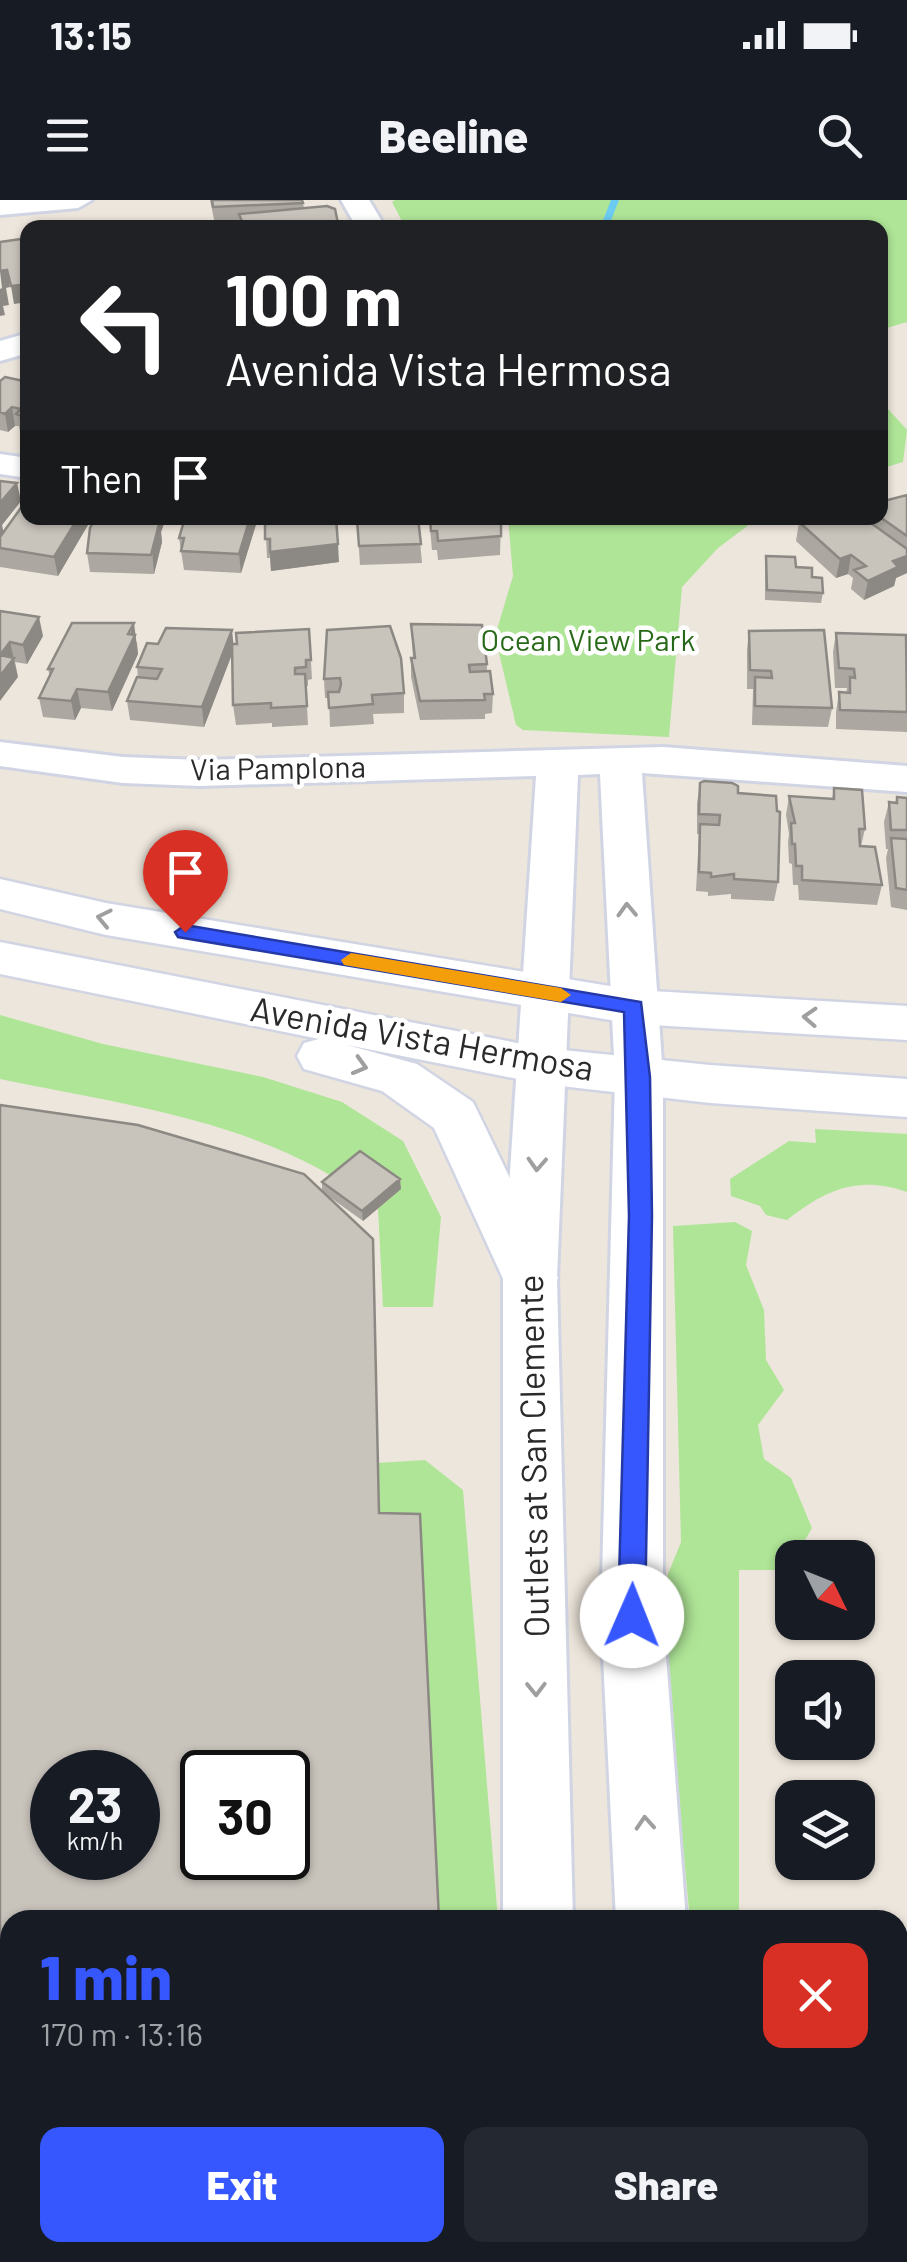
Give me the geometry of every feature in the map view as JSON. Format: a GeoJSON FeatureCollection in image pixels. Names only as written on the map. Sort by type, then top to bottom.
{"type":"FeatureCollection","features":[{"type":"Feature","properties":{"kind":"main road","name":"Avenida Vista Hermosa"},"geometry":{"type":"LineString","coordinates":[[0,894],[106,919],[634,1007],[907,1023]]}},
{"type":"Feature","properties":{"kind":"main road","name":"Avenida Vista Hermosa"},"geometry":{"type":"LineString","coordinates":[[0,959],[544,1066],[907,1098]]}},
{"type":"Feature","properties":{"kind":"main road"},"geometry":{"type":"LineString","coordinates":[[0,959],[60,994],[399,1077],[455,1116],[530,1278]]}},
{"type":"Feature","properties":{"kind":"street"},"geometry":{"type":"LineString","coordinates":[[0,207],[78,200]]}},
{"type":"Feature","properties":{"kind":"street","name":"Via Pamplona"},"geometry":{"type":"LineString","coordinates":[[0,754],[122,770],[200,773],[663,760],[907,778]]}},
{"type":"Feature","properties":{"kind":"street"},"geometry":{"type":"LineString","coordinates":[[620,760],[639,1077],[632,1616],[650,1910]]}},
{"type":"Feature","properties":{"kind":"street"},"geometry":{"type":"LineString","coordinates":[[545,993],[558,761]]}},
{"type":"Feature","properties":{"kind":"street","name":"Outlets at San Clemente"},"geometry":{"type":"LineString","coordinates":[[538,1910],[530,1278],[545,993]]}},
{"type":"Feature","properties":{"kind":"green space"},"geometry":{"type":"Polygon","coordinates":[[[907,200],[907,322],[888,328],[888,220],[401,220],[392,202],[907,200]]]}},
{"type":"Feature","properties":{"kind":"green space"},"geometry":{"type":"Polygon","coordinates":[[[888,409],[907,430],[903,462],[888,467],[888,409]]]}},
{"type":"Feature","properties":{"kind":"green space","name":"Ocean View Park"},"geometry":{"type":"Polygon","coordinates":[[[509,525],[749,525],[718,548],[682,587],[669,737],[523,730],[516,725],[495,636],[513,576],[509,525]]]}},
{"type":"Feature","properties":{"kind":"green space"},"geometry":{"type":"Polygon","coordinates":[[[0,1015],[103,1044],[263,1077],[342,1102],[403,1141],[441,1217],[433,1307],[383,1307],[378,1208],[337,1179],[292,1155],[198,1121],[0,1079],[0,1015]]]}},
{"type":"Feature","properties":{"kind":"green space"},"geometry":{"type":"Polygon","coordinates":[[[815,1129],[907,1134],[907,1192],[873,1185],[843,1188],[787,1220],[766,1215],[760,1206],[731,1196],[730,1179],[789,1141],[816,1143],[815,1129]]]}},
{"type":"Feature","properties":{"kind":"green space"},"geometry":{"type":"Polygon","coordinates":[[[735,1222],[752,1231],[746,1265],[764,1310],[766,1360],[784,1390],[758,1425],[764,1459],[791,1478],[812,1528],[805,1540],[775,1540],[775,1570],[739,1570],[739,1910],[689,1910],[662,1625],[668,1574],[681,1542],[673,1226],[735,1222]]]}},
{"type":"Feature","properties":{"kind":"green space"},"geometry":{"type":"Polygon","coordinates":[[[425,1460],[463,1490],[497,1910],[437,1910],[379,1522],[377,1463],[425,1460]]]}},
{"type":"Feature","properties":{"kind":"building"},"geometry":{"type":"Polygon","coordinates":[[[212,200],[302,200],[303,203],[213,207],[212,200]]]}},
{"type":"Feature","properties":{"kind":"building"},"geometry":{"type":"Polygon","coordinates":[[[327,206],[335,209],[337,220],[241,220],[239,214],[327,206]]]}},
{"type":"Feature","properties":{"kind":"building"},"geometry":{"type":"Polygon","coordinates":[[[20,239],[20,285],[11,286],[7,270],[0,271],[0,242],[20,239]]]}},
{"type":"Feature","properties":{"kind":"building"},"geometry":{"type":"Polygon","coordinates":[[[5,377],[20,380],[20,409],[12,407],[5,414],[0,412],[0,381],[5,377]]]}},
{"type":"Feature","properties":{"kind":"building"},"geometry":{"type":"Polygon","coordinates":[[[0,481],[17,483],[0,503],[0,481]]]}},
{"type":"Feature","properties":{"kind":"building"},"geometry":{"type":"Polygon","coordinates":[[[907,495],[907,536],[888,523],[888,500],[907,495]]]}},
{"type":"Feature","properties":{"kind":"building"},"geometry":{"type":"Polygon","coordinates":[[[20,509],[20,525],[74,525],[54,557],[0,548],[0,537],[20,509]]]}},
{"type":"Feature","properties":{"kind":"building"},"geometry":{"type":"Polygon","coordinates":[[[159,525],[151,555],[87,553],[90,528],[159,525]]]}},
{"type":"Feature","properties":{"kind":"building"},"geometry":{"type":"Polygon","coordinates":[[[183,525],[248,525],[239,554],[181,551],[184,538],[179,538],[183,525]]]}},
{"type":"Feature","properties":{"kind":"building"},"geometry":{"type":"Polygon","coordinates":[[[265,525],[337,525],[338,544],[270,552],[270,539],[265,539],[265,525]]]}},
{"type":"Feature","properties":{"kind":"building"},"geometry":{"type":"Polygon","coordinates":[[[357,525],[419,525],[421,544],[359,546],[357,525]]]}},
{"type":"Feature","properties":{"kind":"building"},"geometry":{"type":"Polygon","coordinates":[[[431,525],[501,525],[501,536],[438,541],[437,531],[431,531],[431,525]]]}},
{"type":"Feature","properties":{"kind":"building"},"geometry":{"type":"Polygon","coordinates":[[[802,525],[874,525],[907,549],[907,556],[893,561],[898,567],[868,581],[854,570],[866,566],[851,555],[840,559],[802,525]]]}},
{"type":"Feature","properties":{"kind":"building"},"geometry":{"type":"Polygon","coordinates":[[[766,556],[795,557],[796,567],[812,568],[812,577],[822,578],[823,593],[767,590],[766,556]]]}},
{"type":"Feature","properties":{"kind":"building"},"geometry":{"type":"Polygon","coordinates":[[[0,611],[39,617],[23,645],[10,642],[0,655],[0,611]]]}},
{"type":"Feature","properties":{"kind":"building"},"geometry":{"type":"Polygon","coordinates":[[[72,623],[134,623],[128,634],[135,635],[108,692],[77,689],[71,701],[39,698],[53,669],[48,669],[72,623]]]}},
{"type":"Feature","properties":{"kind":"building"},"geometry":{"type":"Polygon","coordinates":[[[411,624],[482,625],[487,664],[469,665],[470,672],[490,671],[493,694],[484,694],[485,700],[420,701],[411,658],[415,658],[411,624]]]}},
{"type":"Feature","properties":{"kind":"building"},"geometry":{"type":"Polygon","coordinates":[[[390,626],[401,658],[404,693],[372,695],[373,704],[329,708],[328,692],[339,692],[341,684],[340,678],[324,679],[327,630],[390,626]]]}},
{"type":"Feature","properties":{"kind":"building"},"geometry":{"type":"Polygon","coordinates":[[[166,628],[232,630],[202,707],[127,701],[137,677],[157,679],[162,669],[137,667],[147,643],[158,644],[166,628]]]}},
{"type":"Feature","properties":{"kind":"building"},"geometry":{"type":"Polygon","coordinates":[[[309,629],[311,660],[306,660],[306,667],[295,668],[295,674],[305,674],[307,706],[233,705],[232,644],[237,644],[236,633],[309,629]]]}},
{"type":"Feature","properties":{"kind":"building"},"geometry":{"type":"Polygon","coordinates":[[[824,630],[832,708],[755,706],[755,677],[772,678],[771,671],[750,670],[749,631],[824,630]]]}},
{"type":"Feature","properties":{"kind":"building"},"geometry":{"type":"Polygon","coordinates":[[[836,633],[906,635],[907,712],[840,710],[839,692],[850,693],[850,677],[855,678],[854,669],[839,668],[836,633]]]}},
{"type":"Feature","properties":{"kind":"building"},"geometry":{"type":"Polygon","coordinates":[[[0,655],[14,658],[0,676],[0,655]]]}},
{"type":"Feature","properties":{"kind":"building"},"geometry":{"type":"Polygon","coordinates":[[[700,783],[732,783],[738,786],[738,793],[776,796],[780,812],[778,882],[734,879],[734,874],[711,877],[711,873],[699,872],[700,824],[719,825],[720,815],[699,814],[700,783]]]}},
{"type":"Feature","properties":{"kind":"building"},"geometry":{"type":"Polygon","coordinates":[[[834,788],[862,790],[865,829],[859,829],[860,846],[875,847],[882,885],[802,880],[802,866],[796,866],[792,844],[791,823],[795,823],[789,796],[834,799],[834,788]]]}},
{"type":"Feature","properties":{"kind":"building"},"geometry":{"type":"Polygon","coordinates":[[[897,797],[907,798],[907,830],[891,830],[889,802],[897,803],[897,797]]]}},
{"type":"Feature","properties":{"kind":"building"},"geometry":{"type":"Polygon","coordinates":[[[891,838],[907,839],[907,890],[896,888],[891,838]]]}},
{"type":"Feature","properties":{"kind":"building"},"geometry":{"type":"Polygon","coordinates":[[[0,1105],[138,1125],[304,1174],[373,1239],[379,1513],[420,1514],[439,1910],[0,1910],[0,1105]]]}},
{"type":"Feature","properties":{"kind":"building"},"geometry":{"type":"Polygon","coordinates":[[[360,1151],[400,1179],[362,1211],[322,1182],[360,1151]]]}},
{"type":"Feature","properties":{"kind":"waterway"},"geometry":{"type":"LineString","coordinates":[[607,220],[615,200]]}},
{"type":"Feature","properties":{"kind":"slow traffic"},"geometry":{"type":"LineString","coordinates":[[351,960],[561,995]]}},
{"type":"Feature","properties":{"kind":"route"},"geometry":{"type":"LineString","coordinates":[[185,932],[634,1007],[640,1216],[632,1616]]}}]}
